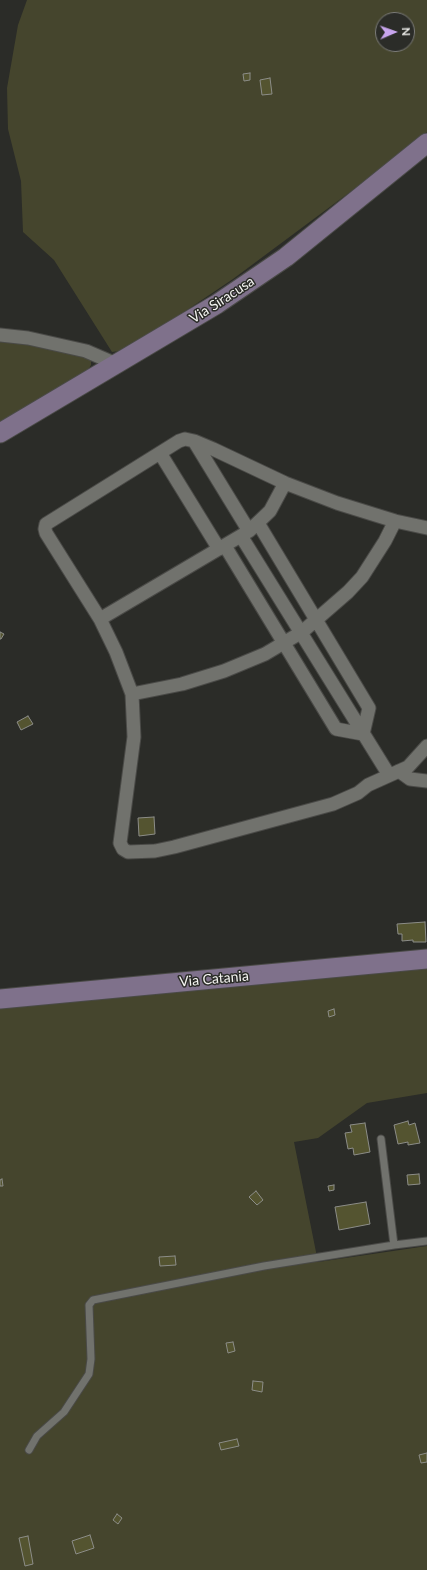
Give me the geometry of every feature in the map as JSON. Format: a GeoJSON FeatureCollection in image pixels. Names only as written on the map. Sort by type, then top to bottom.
{"type":"FeatureCollection","features":[{"type":"Feature","properties":{"kind":"street","name":"Via Siracusa"},"geometry":{"type":"LineString","coordinates":[[0,433],[217,304],[286,257],[427,143]]}},
{"type":"Feature","properties":{"kind":"street"},"geometry":{"type":"LineString","coordinates":[[0,335],[28,338],[86,351],[116,364]]}},
{"type":"Feature","properties":{"kind":"street"},"geometry":{"type":"LineString","coordinates":[[427,528],[395,521],[337,503],[285,483],[194,441],[185,439],[179,441],[46,524],[46,533],[100,619],[116,652],[132,694],[134,737],[120,843],[123,849],[128,852],[155,851],[174,847],[333,804],[358,793],[368,785],[408,767],[427,746]]}},
{"type":"Feature","properties":{"kind":"street"},"geometry":{"type":"LineString","coordinates":[[194,441],[249,530],[302,632],[363,734],[394,773],[410,779],[427,780]]}},
{"type":"Feature","properties":{"kind":"street"},"geometry":{"type":"LineString","coordinates":[[160,453],[284,643],[336,729],[363,734]]}},
{"type":"Feature","properties":{"kind":"street"},"geometry":{"type":"LineString","coordinates":[[100,619],[249,530],[270,511],[285,483]]}},
{"type":"Feature","properties":{"kind":"street"},"geometry":{"type":"LineString","coordinates":[[132,694],[182,684],[224,671],[284,643],[302,632],[362,576],[385,542],[395,521]]}},
{"type":"Feature","properties":{"kind":"street"},"geometry":{"type":"LineString","coordinates":[[249,530],[316,620],[369,708],[363,734]]}},
{"type":"Feature","properties":{"kind":"street","name":"Via Catania"},"geometry":{"type":"LineString","coordinates":[[0,999],[427,960]]}},
{"type":"Feature","properties":{"kind":"lane"},"geometry":{"type":"LineString","coordinates":[[381,1139],[394,1245]]}},
{"type":"Feature","properties":{"kind":"lane"},"geometry":{"type":"LineString","coordinates":[[29,1450],[37,1436],[64,1412],[89,1374],[91,1359],[89,1305],[93,1300],[249,1269],[427,1241]]}},
{"type":"Feature","properties":{"kind":"green space"},"geometry":{"type":"Polygon","coordinates":[[[27,0],[427,0],[427,132],[354,189],[233,279],[144,339],[125,350],[112,352],[54,260],[23,232],[21,181],[8,129],[7,88],[18,25],[27,0]]]}},
{"type":"Feature","properties":{"kind":"green space"},"geometry":{"type":"Polygon","coordinates":[[[0,339],[87,356],[91,361],[91,365],[87,372],[0,422],[0,339]]]}},
{"type":"Feature","properties":{"kind":"green space"},"geometry":{"type":"Polygon","coordinates":[[[427,967],[427,1093],[367,1103],[318,1138],[294,1142],[318,1262],[427,1246],[427,1570],[0,1570],[0,1006],[427,967]]]}},
{"type":"Feature","properties":{"kind":"building"},"geometry":{"type":"Polygon","coordinates":[[[250,73],[250,80],[244,81],[243,74],[250,73]]]}},
{"type":"Feature","properties":{"kind":"building"},"geometry":{"type":"Polygon","coordinates":[[[270,78],[272,94],[262,95],[260,80],[270,78]]]}},
{"type":"Feature","properties":{"kind":"building"},"geometry":{"type":"Polygon","coordinates":[[[0,632],[4,634],[1,639],[0,639],[0,632]]]}},
{"type":"Feature","properties":{"kind":"building"},"geometry":{"type":"Polygon","coordinates":[[[28,716],[33,724],[21,730],[17,722],[28,716]]]}},
{"type":"Feature","properties":{"kind":"building"},"geometry":{"type":"Polygon","coordinates":[[[154,817],[155,834],[139,836],[138,818],[154,817]]]}},
{"type":"Feature","properties":{"kind":"building"},"geometry":{"type":"Polygon","coordinates":[[[425,922],[426,942],[413,942],[413,940],[402,941],[402,934],[398,934],[397,924],[425,922]]]}},
{"type":"Feature","properties":{"kind":"building"},"geometry":{"type":"Polygon","coordinates":[[[334,1009],[335,1015],[329,1017],[328,1011],[334,1009]]]}},
{"type":"Feature","properties":{"kind":"building"},"geometry":{"type":"Polygon","coordinates":[[[408,1121],[409,1125],[415,1123],[420,1143],[408,1145],[408,1142],[398,1144],[394,1125],[408,1121]]]}},
{"type":"Feature","properties":{"kind":"building"},"geometry":{"type":"Polygon","coordinates":[[[365,1123],[370,1152],[354,1155],[353,1148],[348,1149],[345,1133],[352,1132],[350,1125],[365,1123]]]}},
{"type":"Feature","properties":{"kind":"building"},"geometry":{"type":"Polygon","coordinates":[[[419,1174],[420,1184],[408,1185],[407,1175],[419,1174]]]}},
{"type":"Feature","properties":{"kind":"building"},"geometry":{"type":"Polygon","coordinates":[[[2,1179],[3,1186],[0,1186],[0,1180],[2,1179]]]}},
{"type":"Feature","properties":{"kind":"building"},"geometry":{"type":"Polygon","coordinates":[[[334,1185],[334,1190],[329,1191],[328,1186],[334,1185]]]}},
{"type":"Feature","properties":{"kind":"building"},"geometry":{"type":"Polygon","coordinates":[[[256,1191],[263,1200],[257,1205],[249,1197],[256,1191]]]}},
{"type":"Feature","properties":{"kind":"building"},"geometry":{"type":"Polygon","coordinates":[[[366,1202],[370,1224],[339,1230],[335,1207],[366,1202]]]}},
{"type":"Feature","properties":{"kind":"building"},"geometry":{"type":"Polygon","coordinates":[[[175,1256],[176,1265],[160,1266],[159,1257],[175,1256]]]}},
{"type":"Feature","properties":{"kind":"building"},"geometry":{"type":"Polygon","coordinates":[[[233,1342],[235,1351],[228,1353],[226,1343],[233,1342]]]}},
{"type":"Feature","properties":{"kind":"building"},"geometry":{"type":"Polygon","coordinates":[[[253,1381],[263,1382],[262,1392],[252,1390],[253,1381]]]}},
{"type":"Feature","properties":{"kind":"building"},"geometry":{"type":"Polygon","coordinates":[[[237,1439],[239,1446],[221,1450],[219,1443],[237,1439]]]}},
{"type":"Feature","properties":{"kind":"building"},"geometry":{"type":"Polygon","coordinates":[[[427,1453],[427,1462],[421,1463],[419,1455],[427,1453]]]}},
{"type":"Feature","properties":{"kind":"building"},"geometry":{"type":"Polygon","coordinates":[[[117,1514],[122,1518],[118,1524],[113,1520],[117,1514]]]}},
{"type":"Feature","properties":{"kind":"building"},"geometry":{"type":"Polygon","coordinates":[[[90,1535],[94,1548],[76,1554],[72,1541],[90,1535]]]}},
{"type":"Feature","properties":{"kind":"building"},"geometry":{"type":"Polygon","coordinates":[[[28,1536],[33,1564],[25,1566],[19,1538],[28,1536]]]}}]}
